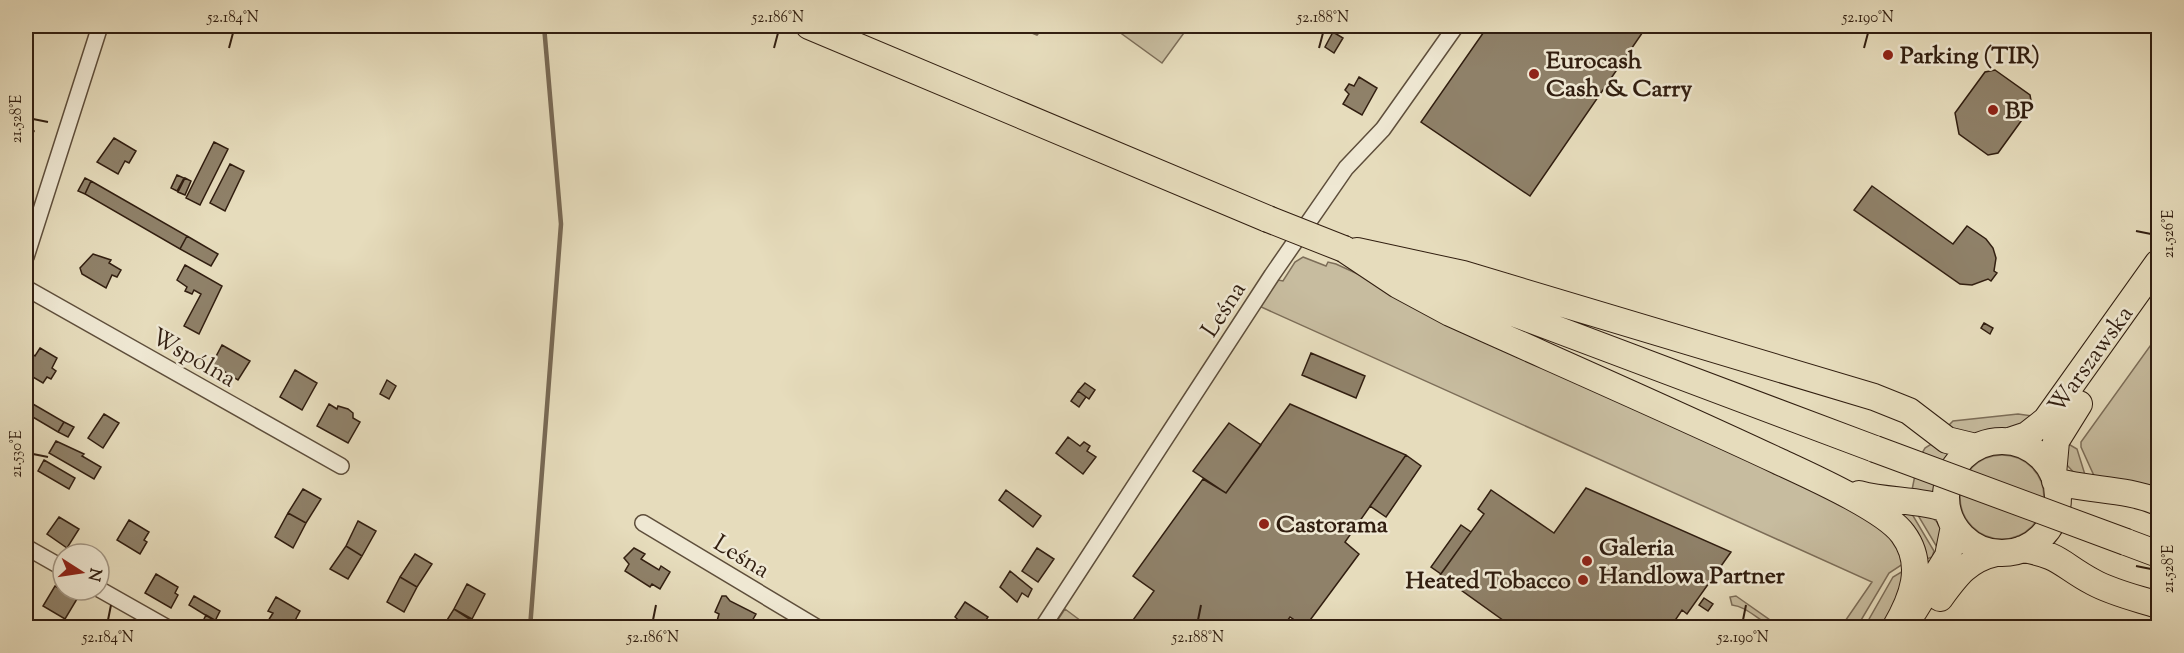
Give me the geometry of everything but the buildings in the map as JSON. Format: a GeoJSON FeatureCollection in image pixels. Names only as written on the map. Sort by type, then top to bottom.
{"type":"FeatureCollection","features":[{"type":"Feature","properties":{"kind":"main road"},"geometry":{"type":"LineString","coordinates":[[809,26],[1344,249],[2158,554]]}},
{"type":"Feature","properties":{"kind":"main road"},"geometry":{"type":"LineString","coordinates":[[1344,249],[1463,274],[1874,397],[1910,411],[1947,440],[1976,447]]}},
{"type":"Feature","properties":{"kind":"main road"},"geometry":{"type":"LineString","coordinates":[[1344,249],[1398,285],[1450,313],[1821,482],[1892,522],[1903,534],[1910,547],[1915,567],[1914,586],[1908,606],[1895,627]]}},
{"type":"Feature","properties":{"kind":"main road","name":"Warszawska"},"geometry":{"type":"LineString","coordinates":[[2009,441],[2027,435],[2046,420],[2158,263]]}},
{"type":"Feature","properties":{"kind":"main road","name":"Warszawska"},"geometry":{"type":"LineString","coordinates":[[2054,478],[2054,452],[2060,431],[2158,288]]}},
{"type":"Feature","properties":{"kind":"main road"},"geometry":{"type":"LineString","coordinates":[[1900,627],[1927,592],[1945,562],[1952,542],[1946,493],[1949,478],[1956,464],[1976,447],[1986,442],[2009,441],[2036,452],[2054,478],[2058,498],[2054,518],[2042,536],[2022,549]]}},
{"type":"Feature","properties":{"kind":"main road"},"geometry":{"type":"LineString","coordinates":[[2054,478],[2080,487],[2115,490],[2158,502]]}},
{"type":"Feature","properties":{"kind":"main road"},"geometry":{"type":"LineString","coordinates":[[1821,482],[1873,498],[1927,503],[1950,517],[1965,539],[1979,548],[1996,553]]}},
{"type":"Feature","properties":{"kind":"main road"},"geometry":{"type":"LineString","coordinates":[[1919,627],[1964,567],[1983,556],[2022,549],[2055,556],[2092,581],[2119,593],[2158,604]]}},
{"type":"Feature","properties":{"kind":"street"},"geometry":{"type":"LineString","coordinates":[[26,257],[100,26]]}},
{"type":"Feature","properties":{"kind":"street","name":"Leśna"},"geometry":{"type":"LineString","coordinates":[[1042,627],[1346,168],[1383,129],[1456,26]]}},
{"type":"Feature","properties":{"kind":"street","name":"Wspólna"},"geometry":{"type":"LineString","coordinates":[[26,288],[341,466]]}},
{"type":"Feature","properties":{"kind":"street","name":"Leśna"},"geometry":{"type":"LineString","coordinates":[[644,523],[818,627]]}},
{"type":"Feature","properties":{"kind":"street"},"geometry":{"type":"LineString","coordinates":[[26,547],[51,561]]}},
{"type":"Feature","properties":{"kind":"street"},"geometry":{"type":"LineString","coordinates":[[111,596],[168,627]]}},
{"type":"Feature","properties":{"kind":"shaded area"},"geometry":{"type":"Polygon","coordinates":[[[1014,26],[1045,26],[1037,35],[1014,26]]]}},
{"type":"Feature","properties":{"kind":"shaded area"},"geometry":{"type":"Polygon","coordinates":[[[1111,26],[1189,26],[1162,63],[1111,26]]]}},
{"type":"Feature","properties":{"kind":"shaded area"},"geometry":{"type":"Polygon","coordinates":[[[1303,257],[1326,266],[1328,262],[1336,264],[1812,489],[1892,533],[1903,564],[1889,573],[1857,627],[1841,627],[1872,582],[1259,306],[1278,280],[1283,281],[1295,262],[1303,257]]]}},
{"type":"Feature","properties":{"kind":"shaded area"},"geometry":{"type":"Polygon","coordinates":[[[2158,335],[2158,397],[2154,418],[2158,443],[2158,485],[2143,485],[2104,478],[2096,480],[2081,447],[2081,442],[2158,335]]]}},
{"type":"Feature","properties":{"kind":"shaded area"},"geometry":{"type":"Polygon","coordinates":[[[2018,414],[2033,416],[2015,430],[1992,429],[1975,434],[1946,428],[1953,421],[2018,414]]]}},
{"type":"Feature","properties":{"kind":"shaded area"},"geometry":{"type":"Polygon","coordinates":[[[1936,441],[1949,454],[1940,469],[1934,494],[1912,490],[1918,460],[1925,448],[1936,441]]]}},
{"type":"Feature","properties":{"kind":"shaded area"},"geometry":{"type":"Polygon","coordinates":[[[2065,442],[2077,449],[2086,478],[2077,476],[2066,464],[2065,442]]]}},
{"type":"Feature","properties":{"kind":"shaded area"},"geometry":{"type":"Polygon","coordinates":[[[2002,455],[2018,458],[2032,467],[2041,481],[2044,497],[2041,513],[2032,527],[2018,536],[2002,539],[1986,536],[1972,527],[1963,513],[1960,497],[1963,481],[1972,467],[1986,458],[2002,455]]]}},
{"type":"Feature","properties":{"kind":"shaded area"},"geometry":{"type":"Polygon","coordinates":[[[1906,509],[1906,514],[1912,514],[1934,551],[1932,557],[1922,561],[1894,510],[1906,509]]]}},
{"type":"Feature","properties":{"kind":"shaded area"},"geometry":{"type":"Polygon","coordinates":[[[1916,512],[1931,517],[1942,528],[1938,549],[1916,512]]]}},
{"type":"Feature","properties":{"kind":"shaded area"},"geometry":{"type":"Polygon","coordinates":[[[1903,571],[1909,573],[1887,627],[1864,628],[1893,577],[1903,571]]]}},
{"type":"Feature","properties":{"kind":"shaded area"},"geometry":{"type":"Polygon","coordinates":[[[1736,596],[1780,627],[1768,624],[1745,609],[1732,605],[1730,597],[1736,596]]]}},
{"type":"Feature","properties":{"kind":"shaded area"},"geometry":{"type":"Polygon","coordinates":[[[1065,609],[1089,627],[1053,627],[1065,609]]]}},
{"type":"Feature","properties":{"kind":"waterway"},"geometry":{"type":"LineString","coordinates":[[530,628],[561,224],[544,26]]}},
{"type":"Feature","properties":{"kind":"place","name":"Parking (TIR)"},"geometry":{"type":"Point","coordinates":[1888,55]}},
{"type":"Feature","properties":{"kind":"place","name":"Eurocash Cash & Carry"},"geometry":{"type":"Point","coordinates":[1534,74]}},
{"type":"Feature","properties":{"kind":"place","name":"BP"},"geometry":{"type":"Point","coordinates":[1993,110]}},
{"type":"Feature","properties":{"kind":"place","name":"Castorama"},"geometry":{"type":"Point","coordinates":[1264,524]}},
{"type":"Feature","properties":{"kind":"place","name":"Galeria Handlowa Partner"},"geometry":{"type":"Point","coordinates":[1587,561]}},
{"type":"Feature","properties":{"kind":"place","name":"Heated Tobacco"},"geometry":{"type":"Point","coordinates":[1583,580]}}]}
